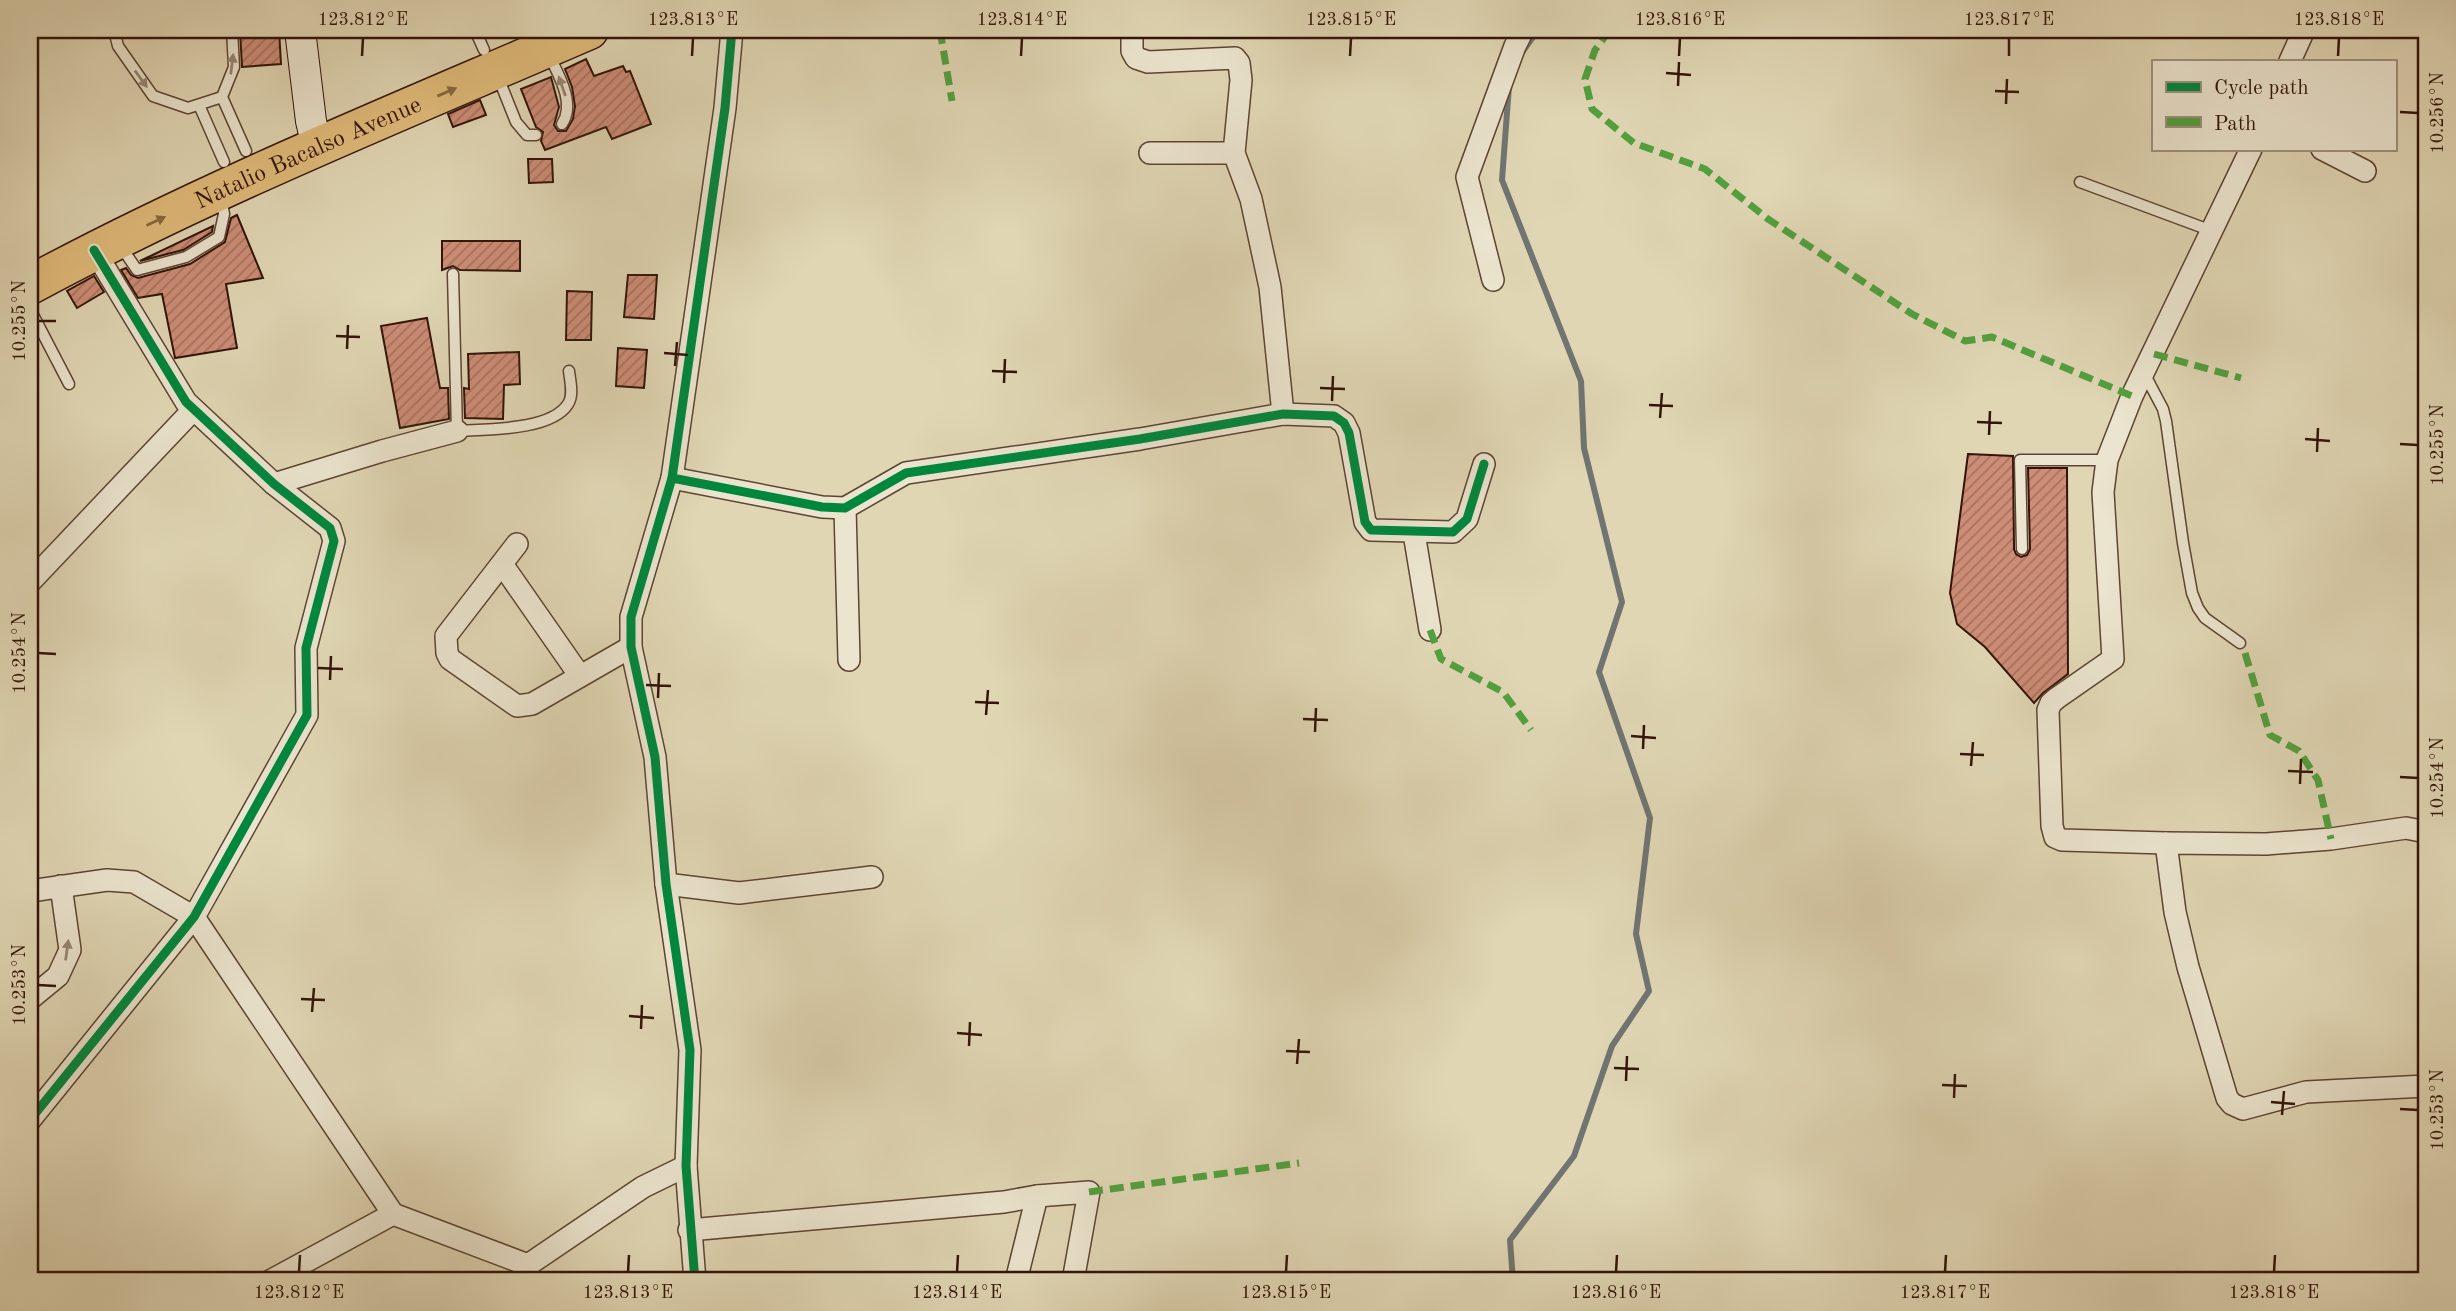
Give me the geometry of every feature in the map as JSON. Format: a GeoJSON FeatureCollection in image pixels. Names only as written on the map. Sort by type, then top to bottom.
{"type":"FeatureCollection","features":[{"type":"Feature","properties":{"kind":"highway","name":"Natalio Bacalso Avenue"},"geometry":{"type":"LineString","coordinates":[[30,257],[134,202],[230,168],[314,134],[485,51],[589,30]]}},
{"type":"Feature","properties":{"kind":"highway","name":"Natalio Bacalso Avenue"},"geometry":{"type":"LineString","coordinates":[[30,285],[105,245],[230,168]]}},
{"type":"Feature","properties":{"kind":"street"},"geometry":{"type":"LineString","coordinates":[[300,30],[314,134]]}},
{"type":"Feature","properties":{"kind":"street"},"geometry":{"type":"LineString","coordinates":[[695,1281],[686,1166],[690,1050],[666,884],[655,757],[631,648],[631,617],[672,478],[725,108],[733,30]]}},
{"type":"Feature","properties":{"kind":"street"},"geometry":{"type":"LineString","coordinates":[[1132,30],[1132,51],[1136,58],[1148,62],[1237,60],[1241,80],[1234,153],[1251,199],[1270,287],[1283,414]]}},
{"type":"Feature","properties":{"kind":"street"},"geometry":{"type":"LineString","coordinates":[[1493,280],[1467,177],[1523,30]]}},
{"type":"Feature","properties":{"kind":"street"},"geometry":{"type":"LineString","coordinates":[[2290,60],[2304,30]]}},
{"type":"Feature","properties":{"kind":"street"},"geometry":{"type":"LineString","coordinates":[[2251,150],[2144,373],[2107,460],[2103,492],[2113,659],[2057,698],[2048,710],[2052,826],[2055,837],[2062,840],[2166,843],[2266,844],[2331,839],[2406,828],[2426,832]]}},
{"type":"Feature","properties":{"kind":"street"},"geometry":{"type":"LineString","coordinates":[[2324,150],[2365,171]]}},
{"type":"Feature","properties":{"kind":"street"},"geometry":{"type":"LineString","coordinates":[[1150,153],[1234,153]]}},
{"type":"Feature","properties":{"kind":"street"},"geometry":{"type":"LineString","coordinates":[[30,1120],[194,917],[307,715],[306,648],[333,536],[330,528],[274,484],[186,402],[105,245]]}},
{"type":"Feature","properties":{"kind":"street"},"geometry":{"type":"LineString","coordinates":[[30,582],[193,410]]}},
{"type":"Feature","properties":{"kind":"street"},"geometry":{"type":"LineString","coordinates":[[672,478],[822,507],[845,508],[906,473],[1140,439],[1283,414],[1334,416],[1344,422],[1349,433],[1365,522],[1375,531],[1414,533],[1452,532],[1467,519],[1484,464]]}},
{"type":"Feature","properties":{"kind":"street"},"geometry":{"type":"LineString","coordinates":[[274,484],[457,431]]}},
{"type":"Feature","properties":{"kind":"street"},"geometry":{"type":"LineString","coordinates":[[845,508],[849,660]]}},
{"type":"Feature","properties":{"kind":"street"},"geometry":{"type":"LineString","coordinates":[[1414,533],[1430,630]]}},
{"type":"Feature","properties":{"kind":"street"},"geometry":{"type":"LineString","coordinates":[[517,544],[446,636],[450,659],[517,706],[532,704],[631,648]]}},
{"type":"Feature","properties":{"kind":"street"},"geometry":{"type":"LineString","coordinates":[[502,564],[579,676]]}},
{"type":"Feature","properties":{"kind":"street"},"geometry":{"type":"LineString","coordinates":[[2166,843],[2175,912],[2188,967],[2227,1098],[2232,1104],[2244,1109],[2306,1092],[2426,1086]]}},
{"type":"Feature","properties":{"kind":"street"},"geometry":{"type":"LineString","coordinates":[[666,884],[739,893],[872,877]]}},
{"type":"Feature","properties":{"kind":"street"},"geometry":{"type":"LineString","coordinates":[[30,891],[107,880],[134,882],[194,917],[393,1214],[532,1273],[643,1186],[686,1166]]}},
{"type":"Feature","properties":{"kind":"street"},"geometry":{"type":"LineString","coordinates":[[30,999],[58,976],[70,950],[61,886]]}},
{"type":"Feature","properties":{"kind":"street"},"geometry":{"type":"LineString","coordinates":[[689,1230],[1089,1192],[1073,1281]]}},
{"type":"Feature","properties":{"kind":"street"},"geometry":{"type":"LineString","coordinates":[[1016,1281],[1037,1196]]}},
{"type":"Feature","properties":{"kind":"street"},"geometry":{"type":"LineString","coordinates":[[270,1281],[393,1214]]}},
{"type":"Feature","properties":{"kind":"lane"},"geometry":{"type":"LineString","coordinates":[[114,30],[118,46],[153,96],[193,106],[222,97]]}},
{"type":"Feature","properties":{"kind":"lane"},"geometry":{"type":"LineString","coordinates":[[230,168],[222,97],[234,67],[232,30]]}},
{"type":"Feature","properties":{"kind":"lane"},"geometry":{"type":"LineString","coordinates":[[539,39],[564,88],[568,110],[562,124]]}},
{"type":"Feature","properties":{"kind":"lane"},"geometry":{"type":"LineString","coordinates":[[485,51],[516,122],[527,135],[536,135]]}},
{"type":"Feature","properties":{"kind":"lane"},"geometry":{"type":"LineString","coordinates":[[193,106],[230,168]]}},
{"type":"Feature","properties":{"kind":"lane"},"geometry":{"type":"LineString","coordinates":[[2080,182],[2212,231]]}},
{"type":"Feature","properties":{"kind":"lane"},"geometry":{"type":"LineString","coordinates":[[453,274],[457,431],[526,425],[549,419],[569,403],[569,371]]}},
{"type":"Feature","properties":{"kind":"lane"},"geometry":{"type":"LineString","coordinates":[[30,309],[69,384]]}},
{"type":"Feature","properties":{"kind":"lane"},"geometry":{"type":"LineString","coordinates":[[2144,373],[2163,409],[2166,421],[2192,593],[2205,618],[2240,643]]}},
{"type":"Feature","properties":{"kind":"lane"},"geometry":{"type":"LineString","coordinates":[[2022,549],[2020,460],[2107,460]]}},
{"type":"Feature","properties":{"kind":"building"},"geometry":{"type":"Polygon","coordinates":[[[240,30],[279,30],[281,64],[242,67],[240,30]]]}},
{"type":"Feature","properties":{"kind":"building"},"geometry":{"type":"Polygon","coordinates":[[[586,59],[594,76],[623,66],[626,72],[630,71],[651,124],[612,139],[606,127],[545,150],[541,141],[543,132],[536,127],[521,89],[551,77],[559,107],[554,125],[558,131],[566,131],[573,119],[575,106],[565,69],[586,59]]]}},
{"type":"Feature","properties":{"kind":"building"},"geometry":{"type":"Polygon","coordinates":[[[480,100],[486,115],[453,127],[448,114],[480,100]]]}},
{"type":"Feature","properties":{"kind":"building"},"geometry":{"type":"Polygon","coordinates":[[[528,159],[552,159],[553,182],[529,183],[528,159]]]}},
{"type":"Feature","properties":{"kind":"building"},"geometry":{"type":"Polygon","coordinates":[[[237,215],[263,278],[226,284],[237,348],[175,358],[162,294],[138,298],[121,270],[126,268],[131,275],[138,278],[190,264],[225,242],[231,218],[237,215]]]}},
{"type":"Feature","properties":{"kind":"building"},"geometry":{"type":"Polygon","coordinates":[[[213,226],[212,232],[183,250],[140,261],[213,226]]]}},
{"type":"Feature","properties":{"kind":"building"},"geometry":{"type":"Polygon","coordinates":[[[442,241],[520,241],[520,271],[460,270],[453,266],[442,270],[442,241]]]}},
{"type":"Feature","properties":{"kind":"building"},"geometry":{"type":"Polygon","coordinates":[[[628,275],[657,275],[654,319],[624,317],[628,275]]]}},
{"type":"Feature","properties":{"kind":"building"},"geometry":{"type":"Polygon","coordinates":[[[94,276],[104,292],[77,308],[67,291],[94,276]]]}},
{"type":"Feature","properties":{"kind":"building"},"geometry":{"type":"Polygon","coordinates":[[[567,291],[592,292],[591,340],[566,340],[567,291]]]}},
{"type":"Feature","properties":{"kind":"building"},"geometry":{"type":"Polygon","coordinates":[[[427,318],[440,388],[448,388],[449,419],[400,428],[381,326],[427,318]]]}},
{"type":"Feature","properties":{"kind":"building"},"geometry":{"type":"Polygon","coordinates":[[[618,348],[647,350],[644,388],[616,386],[618,348]]]}},
{"type":"Feature","properties":{"kind":"building"},"geometry":{"type":"Polygon","coordinates":[[[519,352],[520,384],[504,385],[503,419],[465,418],[464,388],[469,389],[468,354],[519,352]]]}},
{"type":"Feature","properties":{"kind":"building"},"geometry":{"type":"Polygon","coordinates":[[[1968,454],[2013,456],[2014,549],[2021,557],[2027,555],[2030,549],[2028,468],[2067,468],[2068,674],[2034,703],[1985,647],[1957,624],[1950,593],[1968,454]]]}},
{"type":"Feature","properties":{"kind":"waterway"},"geometry":{"type":"LineString","coordinates":[[1523,51],[1538,30]]}},
{"type":"Feature","properties":{"kind":"waterway"},"geometry":{"type":"LineString","coordinates":[[1509,86],[1502,180],[1581,381],[1584,448],[1622,602],[1599,672],[1650,818],[1636,934],[1649,991],[1612,1046],[1574,1156],[1510,1240],[1513,1281]]}},
{"type":"Feature","properties":{"kind":"marked path"},"geometry":{"type":"LineString","coordinates":[[940,30],[952,101]]}},
{"type":"Feature","properties":{"kind":"marked path"},"geometry":{"type":"LineString","coordinates":[[1610,30],[1595,50],[1585,79],[1592,109],[1634,143],[1705,169],[1768,219],[1912,314],[1965,341],[1992,337],[2132,396]]}},
{"type":"Feature","properties":{"kind":"marked path"},"geometry":{"type":"LineString","coordinates":[[2154,354],[2241,378]]}},
{"type":"Feature","properties":{"kind":"marked path"},"geometry":{"type":"LineString","coordinates":[[1430,630],[1441,659],[1503,692],[1531,730]]}},
{"type":"Feature","properties":{"kind":"marked path"},"geometry":{"type":"LineString","coordinates":[[2245,653],[2270,735],[2299,751],[2318,780],[2331,839]]}},
{"type":"Feature","properties":{"kind":"marked path"},"geometry":{"type":"LineString","coordinates":[[1089,1192],[1299,1163]]}},
{"type":"Feature","properties":{"kind":"cycle path"},"geometry":{"type":"LineString","coordinates":[[695,1281],[686,1166],[690,1050],[666,884],[655,757],[631,647],[631,617],[672,478],[725,108],[732,30]]}},
{"type":"Feature","properties":{"kind":"cycle path"},"geometry":{"type":"LineString","coordinates":[[30,1120],[194,917],[307,715],[306,648],[334,541],[330,528],[274,484],[186,402],[94,250]]}},
{"type":"Feature","properties":{"kind":"cycle path"},"geometry":{"type":"LineString","coordinates":[[672,478],[822,507],[845,508],[906,473],[1140,439],[1283,414],[1334,416],[1344,423],[1349,433],[1365,522],[1371,530],[1453,532],[1467,519],[1484,464]]}}]}
